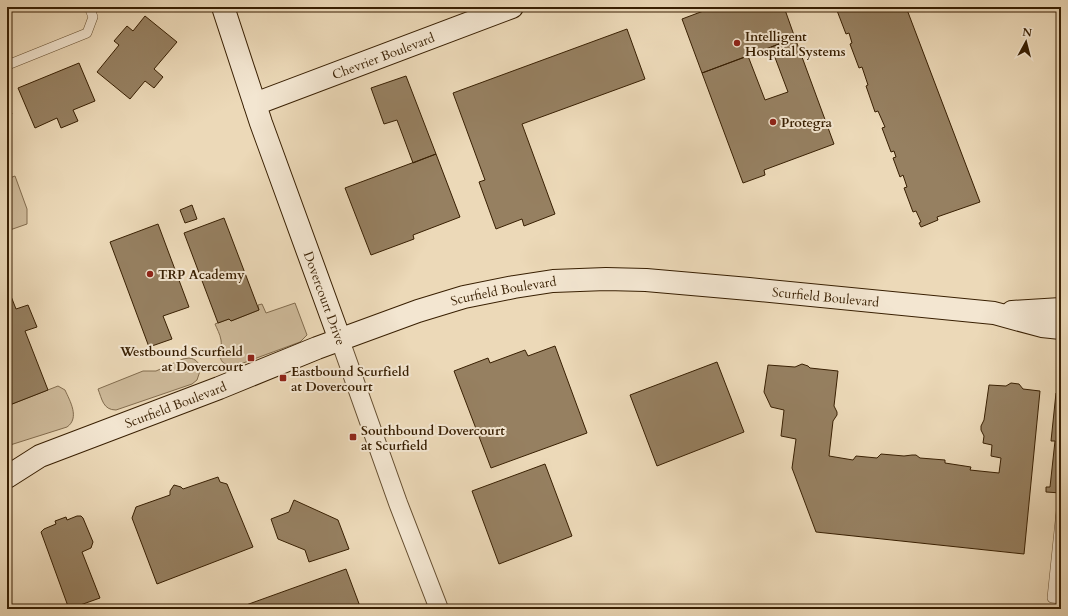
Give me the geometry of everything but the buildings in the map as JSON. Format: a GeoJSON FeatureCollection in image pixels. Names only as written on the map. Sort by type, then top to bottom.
{"type":"FeatureCollection","features":[{"type":"Feature","properties":{"kind":"street","name":"Dovercourt Drive"},"geometry":{"type":"LineString","coordinates":[[223,7],[255,104],[398,503],[439,609]]}},
{"type":"Feature","properties":{"kind":"street","name":"Chevrier Boulevard"},"geometry":{"type":"LineString","coordinates":[[255,104],[512,7]]}},
{"type":"Feature","properties":{"kind":"street","name":"Scurfield Boulevard"},"geometry":{"type":"LineString","coordinates":[[7,478],[40,456],[340,340],[418,311],[464,297],[514,287],[553,281],[606,279],[646,280],[994,313],[1061,309]]}},
{"type":"Feature","properties":{"kind":"street","name":"Scurfield Boulevard"},"geometry":{"type":"LineString","coordinates":[[994,313],[1042,326],[1061,328]]}},
{"type":"Feature","properties":{"kind":"street","name":"Scurfield Boulevard"},"geometry":{"type":"LineString","coordinates":[[7,458],[40,456]]}},
{"type":"Feature","properties":{"kind":"lane"},"geometry":{"type":"LineString","coordinates":[[7,64],[87,33],[93,16],[89,7]]}},
{"type":"Feature","properties":{"kind":"lane"},"geometry":{"type":"LineString","coordinates":[[1061,511],[1052,598],[1061,600]]}},
{"type":"Feature","properties":{"kind":"shaded area"},"geometry":{"type":"Polygon","coordinates":[[[15,176],[27,209],[27,224],[7,231],[7,179],[15,176]]]}},
{"type":"Feature","properties":{"kind":"shaded area"},"geometry":{"type":"Polygon","coordinates":[[[295,303],[307,335],[300,342],[235,366],[228,365],[221,361],[221,340],[215,324],[229,319],[231,321],[259,310],[258,305],[262,304],[266,313],[295,303]]]}},
{"type":"Feature","properties":{"kind":"shaded area"},"geometry":{"type":"Polygon","coordinates":[[[189,358],[196,361],[201,368],[197,380],[192,384],[116,410],[108,408],[102,400],[98,389],[143,371],[156,371],[183,359],[189,358]]]}},
{"type":"Feature","properties":{"kind":"shaded area"},"geometry":{"type":"Polygon","coordinates":[[[58,386],[65,390],[73,409],[73,419],[71,423],[67,427],[7,446],[7,406],[58,386]]]}},
{"type":"Feature","properties":{"kind":"place","name":"Intelligent Hospital Systems"},"geometry":{"type":"Point","coordinates":[737,43]}},
{"type":"Feature","properties":{"kind":"place","name":"Protegra"},"geometry":{"type":"Point","coordinates":[773,122]}},
{"type":"Feature","properties":{"kind":"place","name":"TRP Academy"},"geometry":{"type":"Point","coordinates":[150,274]}},
{"type":"Feature","properties":{"kind":"place","name":"Westbound Scurfield at Dovercourt"},"geometry":{"type":"Point","coordinates":[251,358]}},
{"type":"Feature","properties":{"kind":"place","name":"Eastbound Scurfield at Dovercourt"},"geometry":{"type":"Point","coordinates":[283,378]}},
{"type":"Feature","properties":{"kind":"place","name":"Southbound Dovercourt at Scurfield"},"geometry":{"type":"Point","coordinates":[353,437]}}]}
